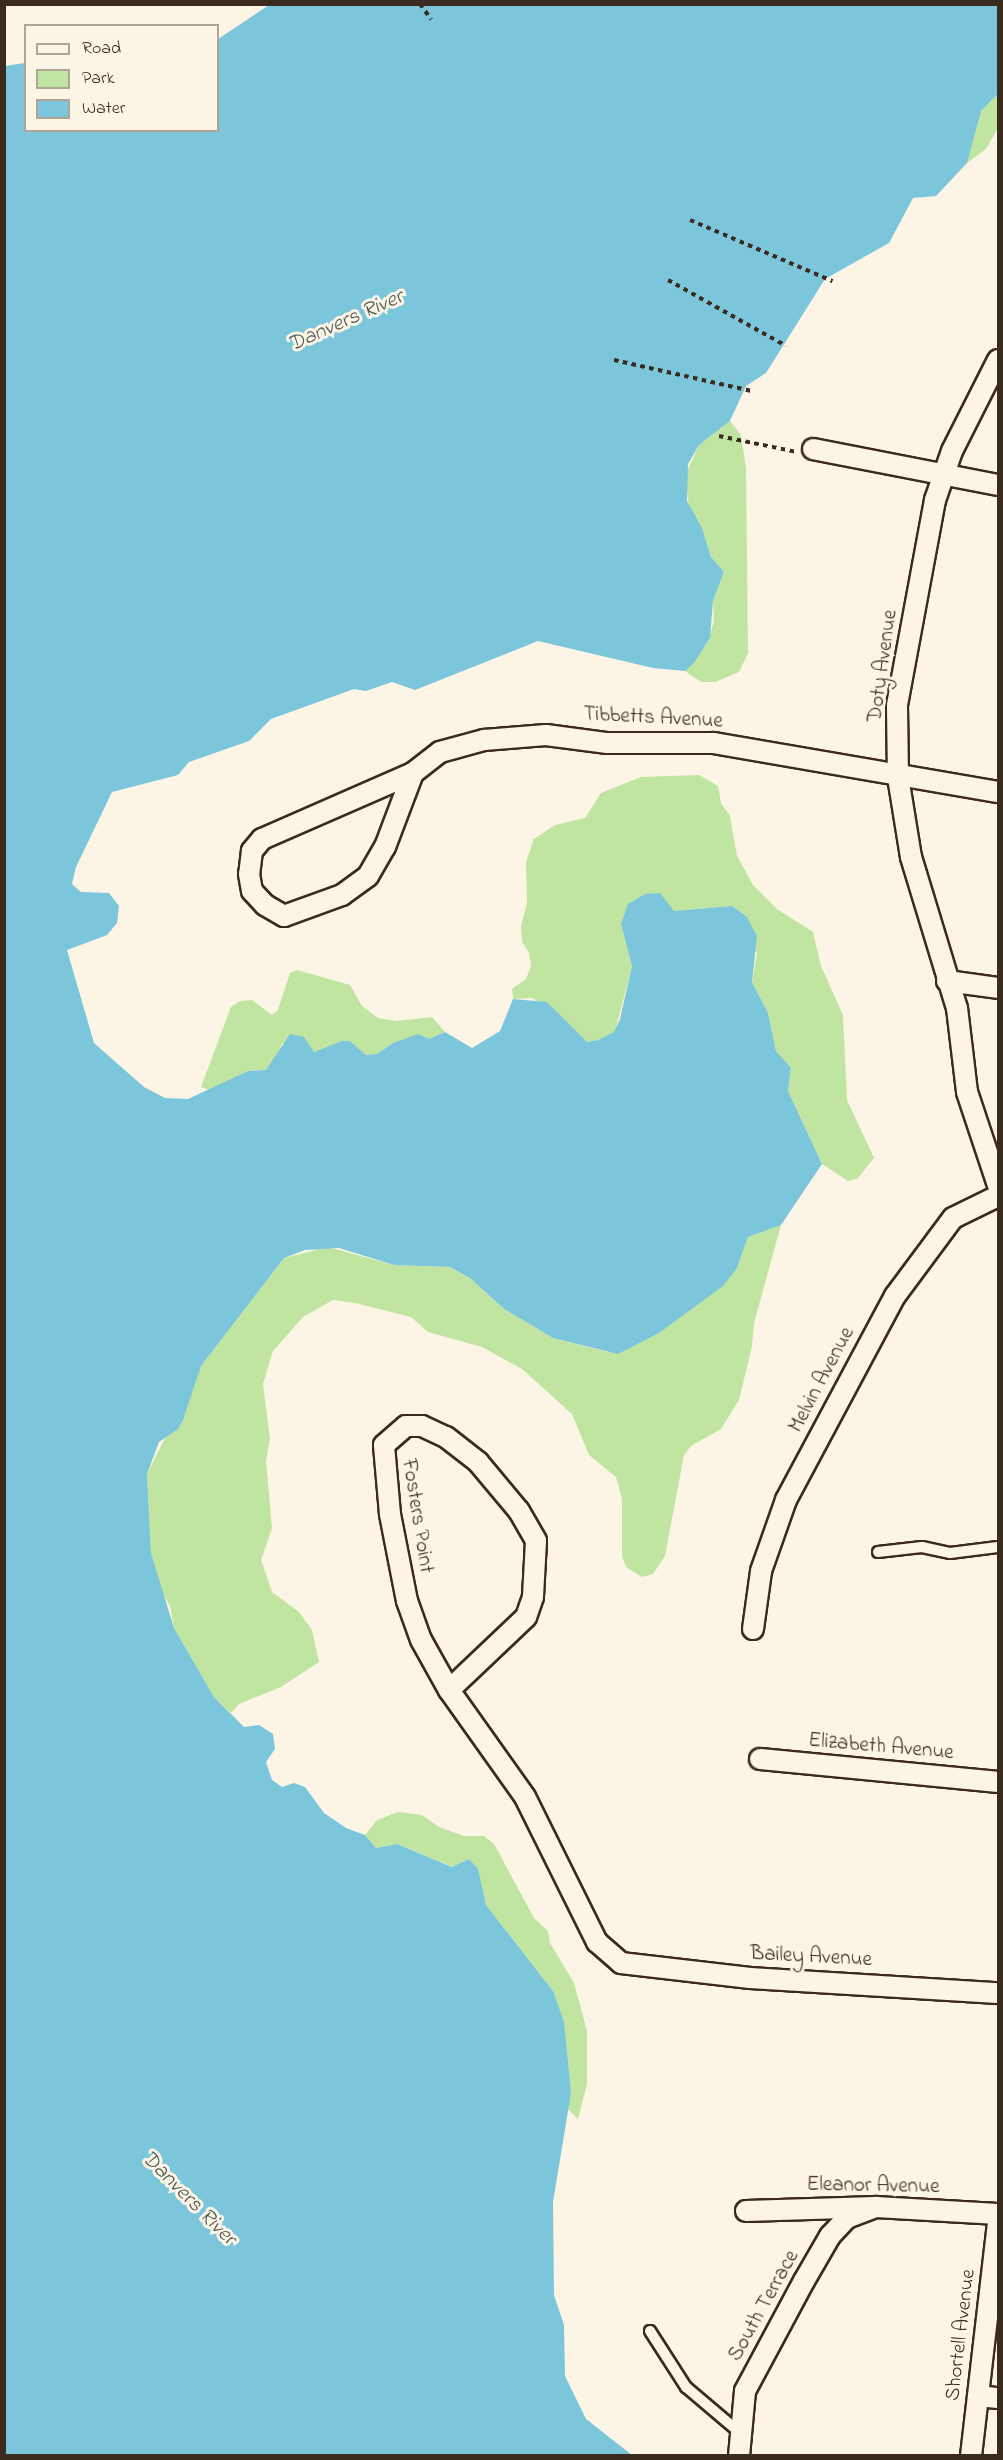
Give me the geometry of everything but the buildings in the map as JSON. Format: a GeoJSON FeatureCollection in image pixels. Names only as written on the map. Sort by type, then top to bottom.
{"type":"FeatureCollection","features":[{"type":"Feature","properties":{"kind":"street","name":"Doty Avenue"},"geometry":{"type":"LineString","coordinates":[[999,360],[944,475],[935,500],[897,706],[898,777],[911,857],[957,1008],[967,1092],[999,1185]]}},
{"type":"Feature","properties":{"kind":"street"},"geometry":{"type":"LineString","coordinates":[[813,448],[999,485]]}},
{"type":"Feature","properties":{"kind":"street","name":"Tibbetts Avenue"},"geometry":{"type":"LineString","coordinates":[[413,773],[385,848],[368,876],[342,895],[284,916],[265,905],[252,891],[249,874],[252,851],[262,839],[413,773],[440,752],[484,740],[546,735],[607,743],[714,743],[898,777],[999,792]]}},
{"type":"Feature","properties":{"kind":"street"},"geometry":{"type":"LineString","coordinates":[[947,981],[999,988]]}},
{"type":"Feature","properties":{"kind":"street","name":"Melvin Avenue"},"geometry":{"type":"LineString","coordinates":[[753,1629],[761,1571],[786,1500],[895,1296],[953,1218],[999,1196]]}},
{"type":"Feature","properties":{"kind":"street","name":"Fosters Point"},"geometry":{"type":"LineString","coordinates":[[449,1690],[525,1617],[533,1597],[536,1541],[519,1511],[478,1462],[446,1437],[422,1426],[406,1426],[384,1445],[390,1514],[407,1600],[421,1640],[449,1690],[525,1797],[597,1942],[621,1963]]}},
{"type":"Feature","properties":{"kind":"street","name":"Elizabeth Avenue"},"geometry":{"type":"LineString","coordinates":[[760,1759],[999,1782]]}},
{"type":"Feature","properties":{"kind":"street","name":"Bailey Avenue"},"geometry":{"type":"LineString","coordinates":[[621,1963],[750,1978],[999,1993]]}},
{"type":"Feature","properties":{"kind":"street","name":"Eleanor Avenue"},"geometry":{"type":"LineString","coordinates":[[746,2211],[876,2207],[999,2214]]}},
{"type":"Feature","properties":{"kind":"street","name":"South Terrace"},"geometry":{"type":"LineString","coordinates":[[739,2456],[739,2432],[744,2391],[830,2236],[847,2218],[876,2207]]}},
{"type":"Feature","properties":{"kind":"street","name":"Shortell Avenue"},"geometry":{"type":"LineString","coordinates":[[971,2456],[999,2221]]}},
{"type":"Feature","properties":{"kind":"street"},"geometry":{"type":"LineString","coordinates":[[978,2396],[999,2398]]}},
{"type":"Feature","properties":{"kind":"lane"},"geometry":{"type":"LineString","coordinates":[[878,1552],[922,1547],[950,1553],[999,1548]]}},
{"type":"Feature","properties":{"kind":"lane"},"geometry":{"type":"LineString","coordinates":[[650,2331],[686,2387],[739,2432]]}},
{"type":"Feature","properties":{"kind":"path"},"geometry":{"type":"LineString","coordinates":[[420,4],[431,19]]}},
{"type":"Feature","properties":{"kind":"path"},"geometry":{"type":"LineString","coordinates":[[690,220],[832,281]]}},
{"type":"Feature","properties":{"kind":"path"},"geometry":{"type":"LineString","coordinates":[[668,280],[786,346]]}},
{"type":"Feature","properties":{"kind":"path"},"geometry":{"type":"LineString","coordinates":[[614,360],[752,391]]}},
{"type":"Feature","properties":{"kind":"path"},"geometry":{"type":"LineString","coordinates":[[719,436],[796,452],[813,448]]}},
{"type":"Feature","properties":{"kind":"green space"},"geometry":{"type":"Polygon","coordinates":[[[998,94],[998,128],[986,149],[967,163],[963,152],[981,111],[998,94]]]}},
{"type":"Feature","properties":{"kind":"green space"},"geometry":{"type":"Polygon","coordinates":[[[730,421],[741,435],[746,468],[748,653],[739,672],[715,682],[701,682],[685,671],[708,642],[714,621],[713,601],[724,572],[711,557],[702,528],[689,507],[685,476],[699,445],[730,421]]]}},
{"type":"Feature","properties":{"kind":"green space"},"geometry":{"type":"Polygon","coordinates":[[[699,775],[718,786],[721,803],[730,816],[737,856],[753,885],[777,909],[813,932],[821,966],[843,1015],[847,1100],[874,1158],[857,1179],[848,1181],[822,1164],[788,1091],[791,1068],[776,1051],[768,1013],[752,982],[757,953],[732,906],[674,911],[621,924],[632,966],[615,1032],[598,1040],[587,1042],[533,998],[513,999],[512,989],[526,979],[531,966],[529,953],[522,942],[521,926],[527,903],[526,862],[534,839],[555,825],[585,818],[601,793],[641,777],[699,775]]]}},
{"type":"Feature","properties":{"kind":"green space"},"geometry":{"type":"Polygon","coordinates":[[[297,970],[350,985],[362,1006],[378,1018],[396,1021],[432,1017],[445,1032],[429,1039],[393,1043],[377,1054],[366,1055],[350,1041],[313,1052],[282,1043],[278,1056],[266,1070],[248,1071],[209,1090],[201,1087],[231,1007],[240,1001],[252,1000],[272,1015],[278,1010],[290,973],[297,970]]]}},
{"type":"Feature","properties":{"kind":"green space"},"geometry":{"type":"Polygon","coordinates":[[[781,1225],[754,1323],[752,1346],[739,1400],[721,1429],[691,1446],[684,1455],[665,1556],[653,1574],[642,1577],[626,1567],[622,1556],[622,1499],[616,1477],[589,1455],[572,1414],[522,1369],[482,1347],[428,1332],[411,1317],[355,1303],[333,1300],[303,1317],[273,1351],[263,1384],[270,1439],[266,1461],[272,1528],[261,1560],[272,1592],[299,1612],[312,1630],[319,1662],[281,1687],[239,1704],[231,1713],[214,1697],[174,1628],[170,1606],[159,1587],[151,1553],[147,1474],[201,1366],[284,1258],[328,1247],[394,1265],[450,1267],[470,1278],[504,1309],[553,1338],[608,1352],[737,1268],[748,1237],[781,1225]]]}},
{"type":"Feature","properties":{"kind":"green space"},"geometry":{"type":"Polygon","coordinates":[[[398,1812],[422,1815],[439,1827],[464,1836],[484,1836],[494,1844],[534,1918],[548,1931],[550,1943],[574,1983],[587,2031],[587,2084],[578,2119],[567,2108],[571,2093],[553,1991],[486,1905],[477,1869],[469,1859],[453,1867],[397,1844],[376,1848],[365,1835],[377,1820],[398,1812]]]}},
{"type":"Feature","properties":{"kind":"water","name":"Danvers River"},"geometry":{"type":"Polygon","coordinates":[[[269,5],[998,5],[998,94],[981,111],[967,163],[936,196],[913,198],[889,243],[825,279],[766,373],[746,386],[730,421],[699,445],[688,464],[687,501],[702,528],[711,557],[724,572],[713,601],[710,638],[693,664],[685,671],[653,668],[538,641],[415,690],[392,682],[366,691],[354,689],[271,719],[249,741],[189,762],[178,775],[112,792],[76,867],[72,884],[81,892],[109,893],[119,906],[117,923],[107,935],[67,950],[94,1043],[144,1087],[165,1098],[188,1099],[248,1071],[266,1070],[290,1034],[304,1037],[314,1052],[342,1041],[350,1041],[366,1055],[377,1054],[393,1043],[418,1034],[429,1039],[445,1032],[472,1048],[500,1031],[513,999],[547,1002],[587,1042],[598,1040],[614,1032],[620,1019],[632,966],[621,924],[628,904],[645,894],[660,893],[674,911],[732,906],[747,917],[757,936],[752,982],[768,1013],[776,1051],[791,1068],[788,1091],[822,1164],[781,1225],[748,1237],[737,1268],[723,1286],[659,1333],[618,1354],[553,1338],[504,1309],[470,1278],[450,1267],[394,1265],[339,1248],[305,1250],[284,1258],[201,1366],[183,1420],[178,1429],[159,1442],[147,1474],[151,1553],[174,1628],[214,1697],[244,1727],[259,1725],[273,1734],[275,1749],[266,1762],[272,1780],[282,1787],[294,1783],[305,1787],[324,1813],[346,1828],[365,1835],[376,1848],[397,1844],[452,1867],[469,1859],[478,1869],[486,1905],[553,1991],[564,2022],[571,2093],[553,2202],[554,2295],[564,2325],[565,2376],[586,2419],[632,2455],[5,2455],[5,66],[24,63],[24,132],[219,132],[219,38],[269,5]]]}}]}
